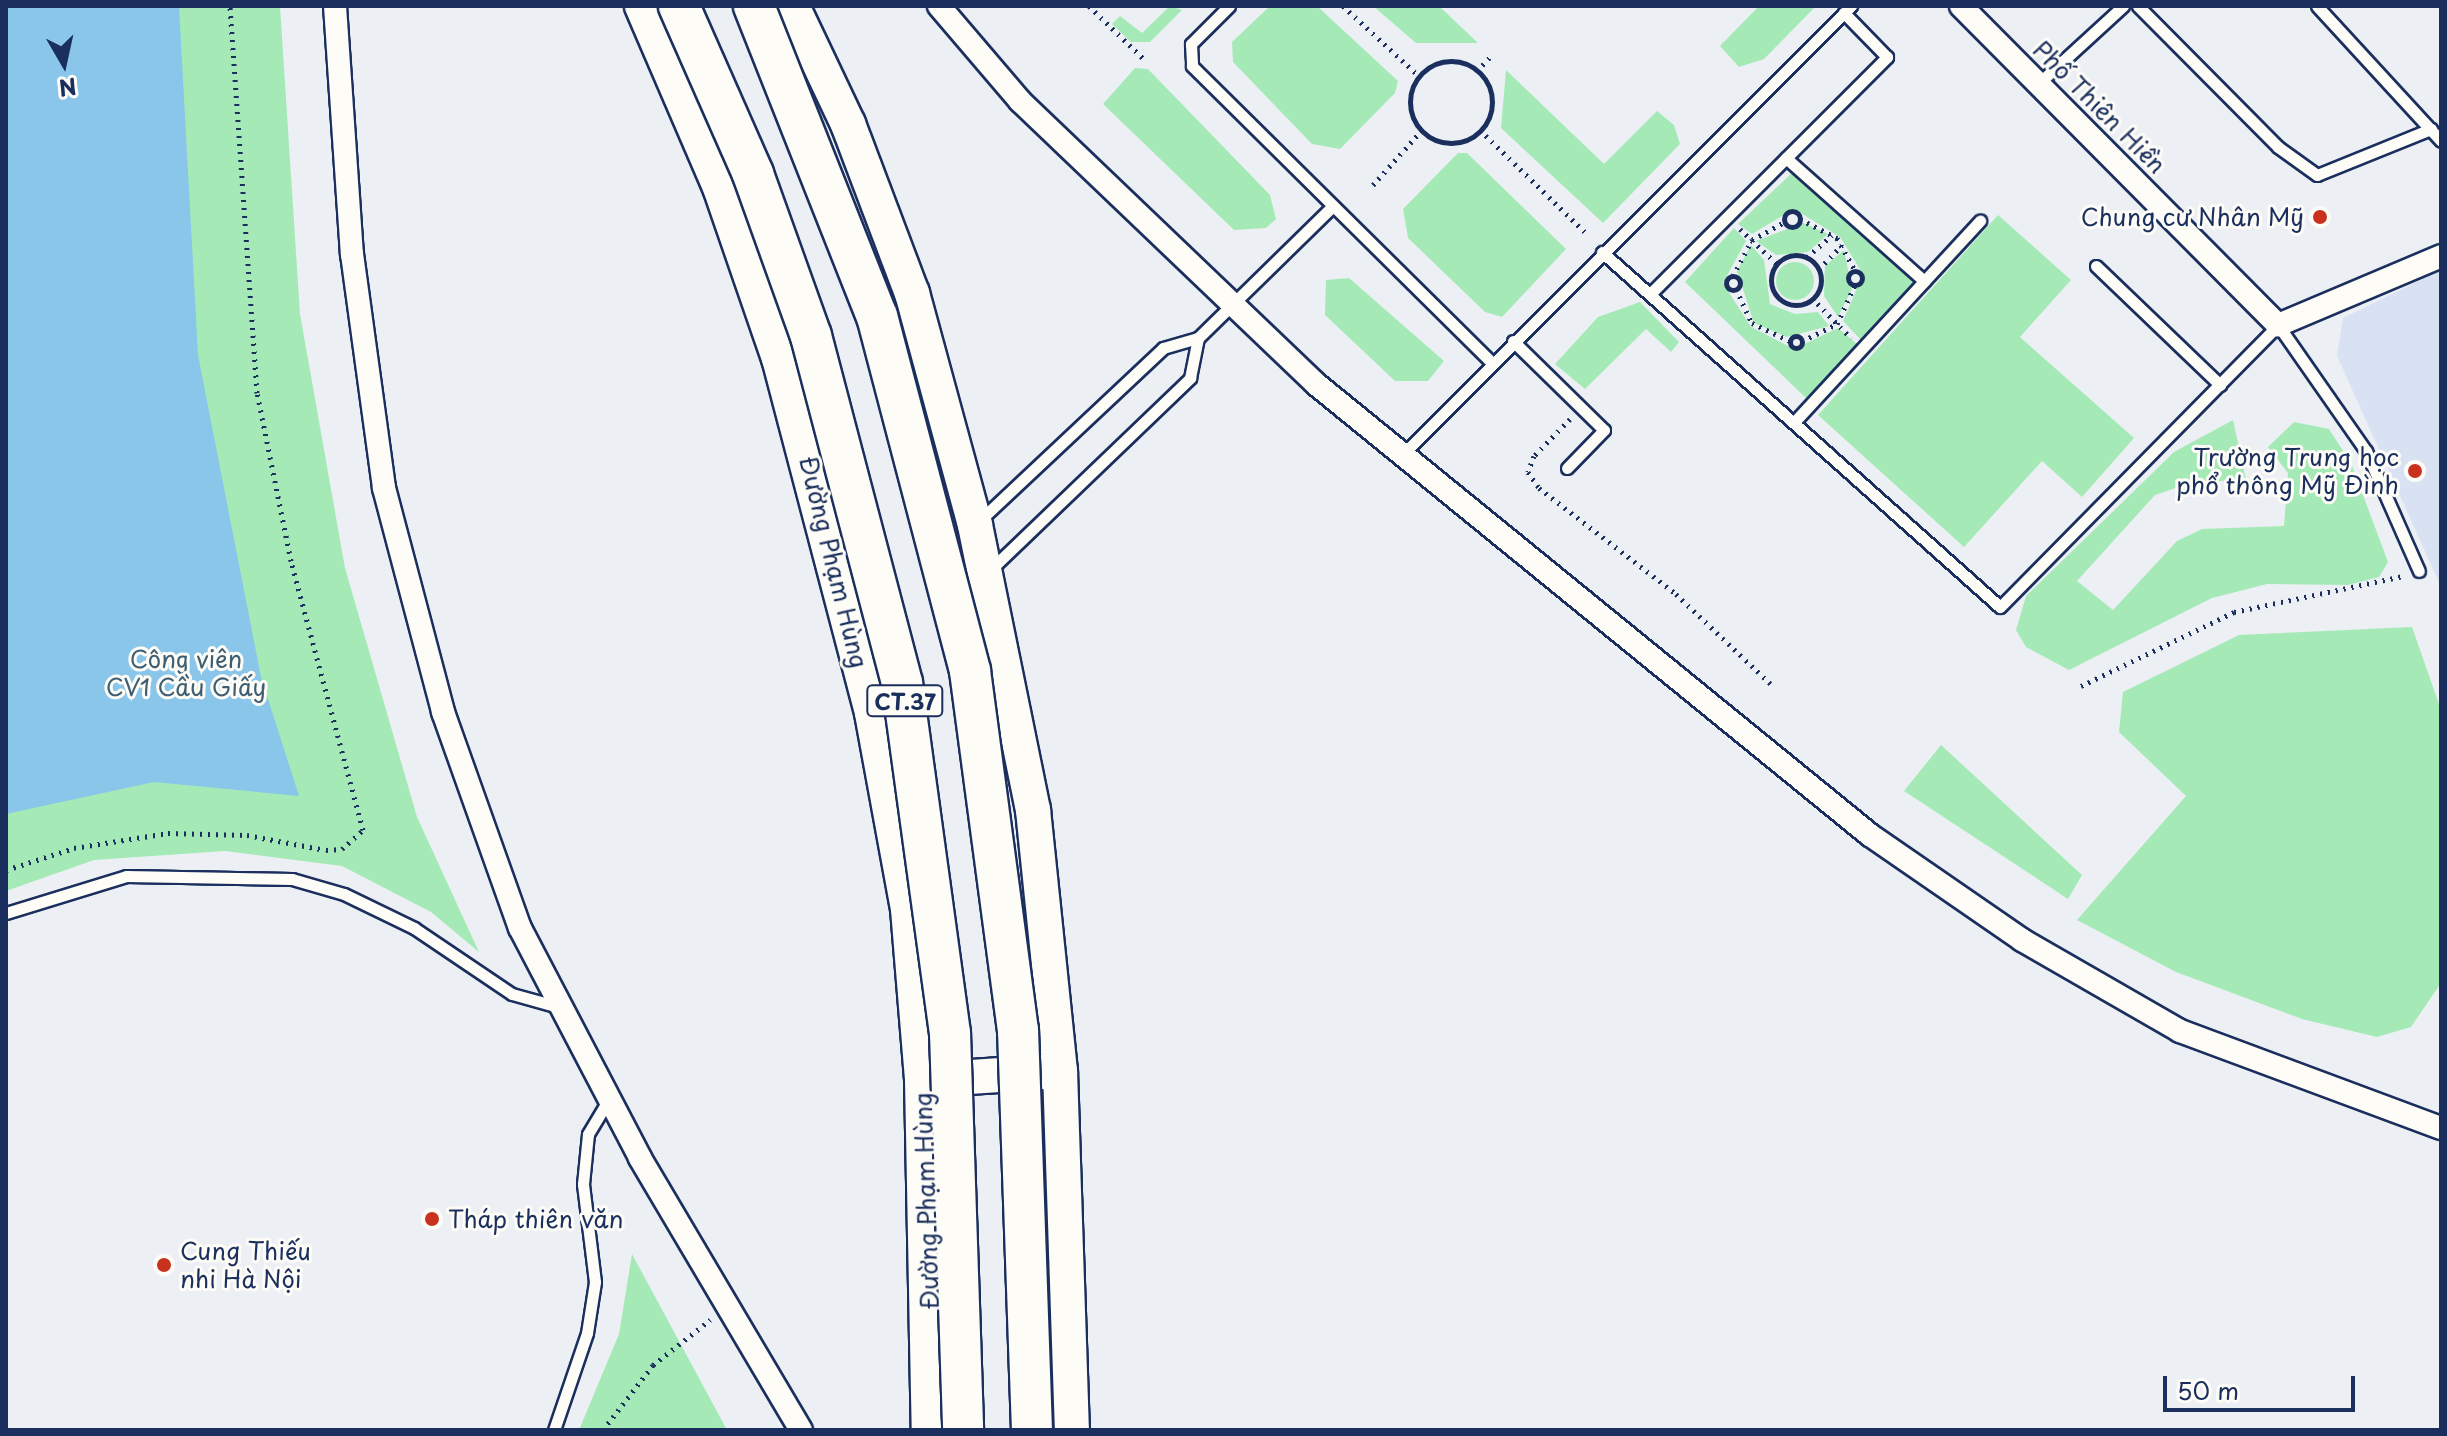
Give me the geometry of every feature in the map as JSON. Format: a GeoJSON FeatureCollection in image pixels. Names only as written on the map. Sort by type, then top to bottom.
{"type":"FeatureCollection","features":[{"type":"Feature","properties":{"kind":"highway","name":"CT.37"},"geometry":{"type":"LineString","coordinates":[[679,6],[753,174],[811,336],[902,683],[950,1033],[963,1430]]}},
{"type":"Feature","properties":{"kind":"highway","name":"CT.37"},"geometry":{"type":"LineString","coordinates":[[754,6],[877,316],[970,671],[1001,855],[1018,1030],[1032,1430]]}},
{"type":"Feature","properties":{"kind":"main road","name":"Đường Phạm Hùng"},"geometry":{"type":"LineString","coordinates":[[642,6],[720,187],[818,492],[872,713],[908,909],[922,1080],[929,1430]]}},
{"type":"Feature","properties":{"kind":"main road"},"geometry":{"type":"LineString","coordinates":[[792,6],[848,124],[912,293],[975,525],[1038,843],[1060,1071],[1072,1430]]}},
{"type":"Feature","properties":{"kind":"main road"},"geometry":{"type":"LineString","coordinates":[[922,1080],[1060,1071]]}},
{"type":"Feature","properties":{"kind":"street"},"geometry":{"type":"LineString","coordinates":[[335,6],[352,254],[384,488],[443,712],[520,928],[609,1099],[801,1430]]}},
{"type":"Feature","properties":{"kind":"street"},"geometry":{"type":"LineString","coordinates":[[939,6],[1020,101],[1233,304],[1402,455],[1870,835],[2022,940],[2180,1031],[2441,1128]]}},
{"type":"Feature","properties":{"kind":"street","name":"Phố Thiên Hiền"},"geometry":{"type":"LineString","coordinates":[[1961,6],[2278,325]]}},
{"type":"Feature","properties":{"kind":"street"},"geometry":{"type":"LineString","coordinates":[[2278,325],[2441,256]]}},
{"type":"Feature","properties":{"kind":"lane"},"geometry":{"type":"LineString","coordinates":[[1229,6],[1191,44],[1192,66],[1491,362]]}},
{"type":"Feature","properties":{"kind":"lane"},"geometry":{"type":"LineString","coordinates":[[2039,83],[2123,6]]}},
{"type":"Feature","properties":{"kind":"lane"},"geometry":{"type":"LineString","coordinates":[[2138,6],[2278,147],[2317,175],[2431,129]]}},
{"type":"Feature","properties":{"kind":"lane"},"geometry":{"type":"LineString","coordinates":[[2317,6],[2441,141]]}},
{"type":"Feature","properties":{"kind":"lane"},"geometry":{"type":"LineString","coordinates":[[1402,455],[1491,362],[1847,10],[1887,57],[1651,293]]}},
{"type":"Feature","properties":{"kind":"lane"},"geometry":{"type":"LineString","coordinates":[[1786,158],[1924,281]]}},
{"type":"Feature","properties":{"kind":"lane"},"geometry":{"type":"LineString","coordinates":[[975,525],[1163,348],[1198,338],[1333,206]]}},
{"type":"Feature","properties":{"kind":"lane"},"geometry":{"type":"LineString","coordinates":[[1797,419],[1980,221]]}},
{"type":"Feature","properties":{"kind":"lane"},"geometry":{"type":"LineString","coordinates":[[1602,252],[1797,419],[2000,607],[2278,325],[2366,451],[2419,571]]}},
{"type":"Feature","properties":{"kind":"lane"},"geometry":{"type":"LineString","coordinates":[[2096,266],[2220,385]]}},
{"type":"Feature","properties":{"kind":"lane"},"geometry":{"type":"LineString","coordinates":[[984,576],[1190,378],[1198,338]]}},
{"type":"Feature","properties":{"kind":"lane"},"geometry":{"type":"LineString","coordinates":[[1513,341],[1604,430],[1567,468]]}},
{"type":"Feature","properties":{"kind":"lane"},"geometry":{"type":"LineString","coordinates":[[6,913],[126,876],[292,879],[344,894],[414,928],[512,994],[562,1008]]}},
{"type":"Feature","properties":{"kind":"lane"},"geometry":{"type":"LineString","coordinates":[[554,1430],[587,1333],[595,1282],[583,1184],[588,1134],[609,1099]]}},
{"type":"Feature","properties":{"kind":"path"},"geometry":{"type":"LineString","coordinates":[[6,870],[74,848],[168,833],[247,835],[326,850],[342,849],[363,830],[291,561],[257,393],[230,6]]}},
{"type":"Feature","properties":{"kind":"path"},"geometry":{"type":"LineString","coordinates":[[1343,6],[1419,76]]}},
{"type":"Feature","properties":{"kind":"path"},"geometry":{"type":"LineString","coordinates":[[1094,8],[1146,61]]}},
{"type":"Feature","properties":{"kind":"path"},"geometry":{"type":"LineString","coordinates":[[1477,71],[1491,56]]}},
{"type":"Feature","properties":{"kind":"path"},"geometry":{"type":"LineString","coordinates":[[1441,62],[1477,71],[1491,95],[1480,130],[1452,143],[1422,130],[1410,100],[1419,76],[1441,62]]}},
{"type":"Feature","properties":{"kind":"path"},"geometry":{"type":"LineString","coordinates":[[1373,185],[1422,130]]}},
{"type":"Feature","properties":{"kind":"path"},"geometry":{"type":"LineString","coordinates":[[1480,130],[1587,234]]}},
{"type":"Feature","properties":{"kind":"path"},"geometry":{"type":"LineString","coordinates":[[1792,211],[1800,219],[1832,235],[1842,245],[1855,271],[1848,278],[1855,285],[1837,324],[1802,341],[1795,348],[1790,341],[1752,323],[1736,289],[1727,285],[1752,240],[1785,222],[1792,211]]}},
{"type":"Feature","properties":{"kind":"path"},"geometry":{"type":"LineString","coordinates":[[1727,217],[1777,264]]}},
{"type":"Feature","properties":{"kind":"path"},"geometry":{"type":"LineString","coordinates":[[1785,222],[1793,226],[1800,219]]}},
{"type":"Feature","properties":{"kind":"path"},"geometry":{"type":"LineString","coordinates":[[1807,257],[1832,235]]}},
{"type":"Feature","properties":{"kind":"path"},"geometry":{"type":"LineString","coordinates":[[1812,298],[1819,269],[1842,245]]}},
{"type":"Feature","properties":{"kind":"path"},"geometry":{"type":"LineString","coordinates":[[1819,269],[1807,257],[1792,255],[1777,264],[1771,286],[1781,300],[1812,298],[1861,349]]}},
{"type":"Feature","properties":{"kind":"path"},"geometry":{"type":"LineString","coordinates":[[1733,276],[1740,281],[1736,289]]}},
{"type":"Feature","properties":{"kind":"path"},"geometry":{"type":"LineString","coordinates":[[1582,407],[1534,456],[1528,472],[1533,480],[1676,594],[1773,686]]}},
{"type":"Feature","properties":{"kind":"path"},"geometry":{"type":"LineString","coordinates":[[2081,686],[2234,612],[2329,597],[2419,571]]}},
{"type":"Feature","properties":{"kind":"path"},"geometry":{"type":"LineString","coordinates":[[603,1430],[653,1365],[730,1305]]}},
{"type":"Feature","properties":{"kind":"shaded area","name":"Trường Trung học phổ thông Mỹ Đình"},"geometry":{"type":"Polygon","coordinates":[[[2441,270],[2441,587],[2337,356],[2343,318],[2441,270]]]}},
{"type":"Feature","properties":{"kind":"green space","name":"Công viên CV1 Cầu Giấy"},"geometry":{"type":"Polygon","coordinates":[[[6,6],[280,6],[300,314],[345,568],[417,817],[479,952],[431,912],[342,866],[225,851],[94,860],[6,891],[6,6]]]}},
{"type":"Feature","properties":{"kind":"green space"},"geometry":{"type":"Polygon","coordinates":[[[1170,6],[1182,10],[1150,42],[1131,42],[1112,24],[1120,16],[1142,33],[1170,6]]]}},
{"type":"Feature","properties":{"kind":"green space"},"geometry":{"type":"Polygon","coordinates":[[[1270,6],[1317,6],[1398,81],[1395,93],[1340,149],[1312,144],[1233,62],[1232,42],[1270,6]]]}},
{"type":"Feature","properties":{"kind":"green space"},"geometry":{"type":"Polygon","coordinates":[[[1373,6],[1439,6],[1478,43],[1416,43],[1373,6]]]}},
{"type":"Feature","properties":{"kind":"green space"},"geometry":{"type":"Polygon","coordinates":[[[1759,6],[1816,6],[1764,59],[1739,67],[1720,46],[1759,6]]]}},
{"type":"Feature","properties":{"kind":"green space"},"geometry":{"type":"Polygon","coordinates":[[[1135,68],[1148,69],[1270,195],[1276,219],[1266,228],[1234,230],[1103,104],[1135,68]]]}},
{"type":"Feature","properties":{"kind":"green space"},"geometry":{"type":"Polygon","coordinates":[[[1506,70],[1604,164],[1657,111],[1674,125],[1680,144],[1603,223],[1501,128],[1506,70]]]}},
{"type":"Feature","properties":{"kind":"green space"},"geometry":{"type":"Polygon","coordinates":[[[1458,153],[1467,153],[1566,249],[1502,317],[1485,312],[1408,238],[1403,209],[1458,153]]]}},
{"type":"Feature","properties":{"kind":"green space"},"geometry":{"type":"Polygon","coordinates":[[[1793,172],[1917,280],[1862,341],[1843,321],[1863,274],[1840,237],[1794,209],[1752,234],[1738,224],[1793,172]]]}},
{"type":"Feature","properties":{"kind":"green space"},"geometry":{"type":"Polygon","coordinates":[[[1998,215],[2071,280],[2020,337],[2134,438],[2082,497],[2042,461],[1964,547],[1818,415],[1998,215]]]}},
{"type":"Feature","properties":{"kind":"green space"},"geometry":{"type":"Polygon","coordinates":[[[1803,223],[1828,234],[1808,252],[1776,255],[1756,241],[1803,223]]]}},
{"type":"Feature","properties":{"kind":"green space"},"geometry":{"type":"Polygon","coordinates":[[[1734,228],[1746,241],[1723,283],[1751,327],[1794,349],[1838,328],[1858,345],[1806,398],[1685,282],[1734,228]]]}},
{"type":"Feature","properties":{"kind":"green space"},"geometry":{"type":"Polygon","coordinates":[[[1751,245],[1764,260],[1770,304],[1795,314],[1818,312],[1829,326],[1787,337],[1754,323],[1737,271],[1751,245]]]}},
{"type":"Feature","properties":{"kind":"green space"},"geometry":{"type":"Polygon","coordinates":[[[1844,250],[1852,289],[1838,317],[1824,296],[1825,266],[1844,250]]]}},
{"type":"Feature","properties":{"kind":"green space"},"geometry":{"type":"Polygon","coordinates":[[[1795,262],[1808,268],[1814,281],[1808,294],[1795,300],[1782,294],[1776,281],[1782,268],[1795,262]]]}},
{"type":"Feature","properties":{"kind":"green space"},"geometry":{"type":"Polygon","coordinates":[[[1349,278],[1444,361],[1428,381],[1395,381],[1325,315],[1326,280],[1349,278]]]}},
{"type":"Feature","properties":{"kind":"green space"},"geometry":{"type":"Polygon","coordinates":[[[1640,302],[1679,342],[1671,352],[1646,329],[1585,389],[1555,364],[1598,317],[1640,302]]]}},
{"type":"Feature","properties":{"kind":"green space"},"geometry":{"type":"Polygon","coordinates":[[[2233,420],[2246,480],[2193,482],[2155,495],[2077,581],[2113,610],[2177,541],[2202,529],[2284,526],[2288,473],[2268,447],[2294,422],[2329,429],[2351,463],[2388,562],[2379,577],[2348,585],[2267,584],[2212,598],[2069,670],[2026,647],[2016,630],[2026,596],[2174,452],[2233,420]]]}},
{"type":"Feature","properties":{"kind":"green space"},"geometry":{"type":"Polygon","coordinates":[[[2412,627],[2440,707],[2441,983],[2411,1027],[2377,1037],[2302,1019],[2176,972],[2077,920],[2186,796],[2119,732],[2123,692],[2239,635],[2412,627]]]}},
{"type":"Feature","properties":{"kind":"green space"},"geometry":{"type":"Polygon","coordinates":[[[1941,745],[2082,875],[2068,899],[1904,791],[1941,745]]]}},
{"type":"Feature","properties":{"kind":"green space"},"geometry":{"type":"Polygon","coordinates":[[[632,1254],[727,1430],[579,1430],[619,1334],[632,1254]]]}},
{"type":"Feature","properties":{"kind":"water"},"geometry":{"type":"Polygon","coordinates":[[[6,6],[179,6],[198,355],[261,677],[299,796],[154,782],[6,814],[6,6]]]}},
{"type":"Feature","properties":{"kind":"place","name":"Chung cư Nhân Mỹ"},"geometry":{"type":"Point","coordinates":[2320,217]}},
{"type":"Feature","properties":{"kind":"place","name":"Trường Trung học phổ thông Mỹ Đình"},"geometry":{"type":"Point","coordinates":[2415,471]}},
{"type":"Feature","properties":{"kind":"place","name":"Tháp thiên văn"},"geometry":{"type":"Point","coordinates":[432,1219]}},
{"type":"Feature","properties":{"kind":"place","name":"Cung Thiếu nhi Hà Nội"},"geometry":{"type":"Point","coordinates":[164,1265]}}]}
